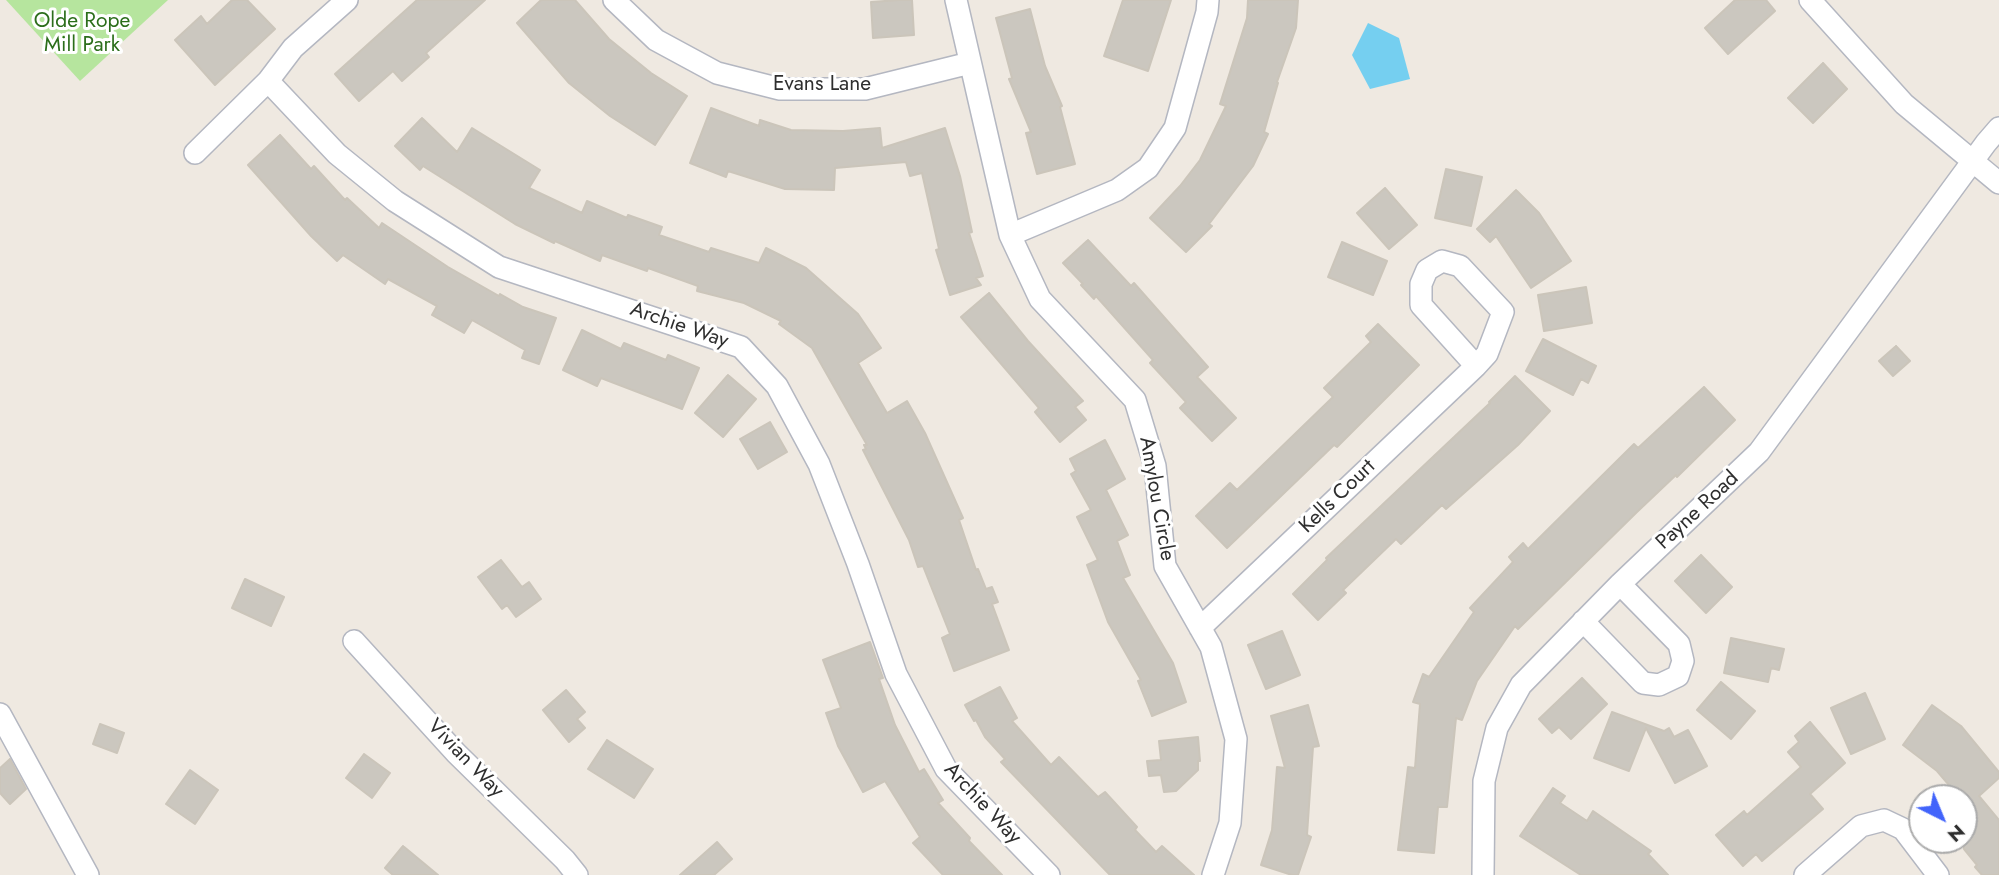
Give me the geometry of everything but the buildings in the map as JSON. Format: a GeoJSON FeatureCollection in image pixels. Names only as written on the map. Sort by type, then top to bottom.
{"type":"FeatureCollection","features":[{"type":"Feature","properties":{"kind":"street"},"geometry":{"type":"LineString","coordinates":[[195,153],[268,81],[293,48],[347,0]]}},
{"type":"Feature","properties":{"kind":"street","name":"Evans Lane"},"geometry":{"type":"LineString","coordinates":[[614,0],[656,40],[692,60],[717,73],[780,89],[866,89],[971,63]]}},
{"type":"Feature","properties":{"kind":"street","name":"Amylou Circle"},"geometry":{"type":"LineString","coordinates":[[956,0],[1010,235],[1040,299],[1135,400],[1155,467],[1166,566],[1211,647],[1236,739],[1230,823],[1213,875]]}},
{"type":"Feature","properties":{"kind":"street"},"geometry":{"type":"LineString","coordinates":[[1010,235],[1117,190],[1148,168],[1175,128],[1208,0]]}},
{"type":"Feature","properties":{"kind":"street"},"geometry":{"type":"LineString","coordinates":[[1810,0],[1904,104],[1999,183]]}},
{"type":"Feature","properties":{"kind":"street","name":"Archie Way"},"geometry":{"type":"LineString","coordinates":[[268,81],[337,155],[395,201],[499,267],[741,348],[777,386],[819,464],[858,564],[896,674],[946,769],[1049,875]]}},
{"type":"Feature","properties":{"kind":"street","name":"Payne Road"},"geometry":{"type":"LineString","coordinates":[[1482,875],[1484,781],[1497,728],[1521,685],[1620,583],[1759,452],[1999,128]]}},
{"type":"Feature","properties":{"kind":"street","name":"Kells Court"},"geometry":{"type":"LineString","coordinates":[[1200,628],[1476,366],[1488,354],[1503,312],[1460,266],[1442,261],[1427,270],[1421,284],[1421,305],[1476,366]]}},
{"type":"Feature","properties":{"kind":"street"},"geometry":{"type":"LineString","coordinates":[[1583,621],[1643,683],[1659,685],[1678,676],[1683,661],[1679,644],[1620,583]]}},
{"type":"Feature","properties":{"kind":"street","name":"Vivian Way"},"geometry":{"type":"LineString","coordinates":[[354,641],[456,753],[577,875]]}},
{"type":"Feature","properties":{"kind":"street"},"geometry":{"type":"LineString","coordinates":[[0,714],[88,875]]}},
{"type":"Feature","properties":{"kind":"street"},"geometry":{"type":"LineString","coordinates":[[1805,875],[1861,826],[1884,820],[1903,829],[1938,875]]}},
{"type":"Feature","properties":{"kind":"green space","name":"Olde Rope Mill Park"},"geometry":{"type":"Polygon","coordinates":[[[6,0],[168,0],[80,81],[6,0]]]}},
{"type":"Feature","properties":{"kind":"water"},"geometry":{"type":"Polygon","coordinates":[[[1368,23],[1399,38],[1410,79],[1370,89],[1352,55],[1368,23]]]}}]}
